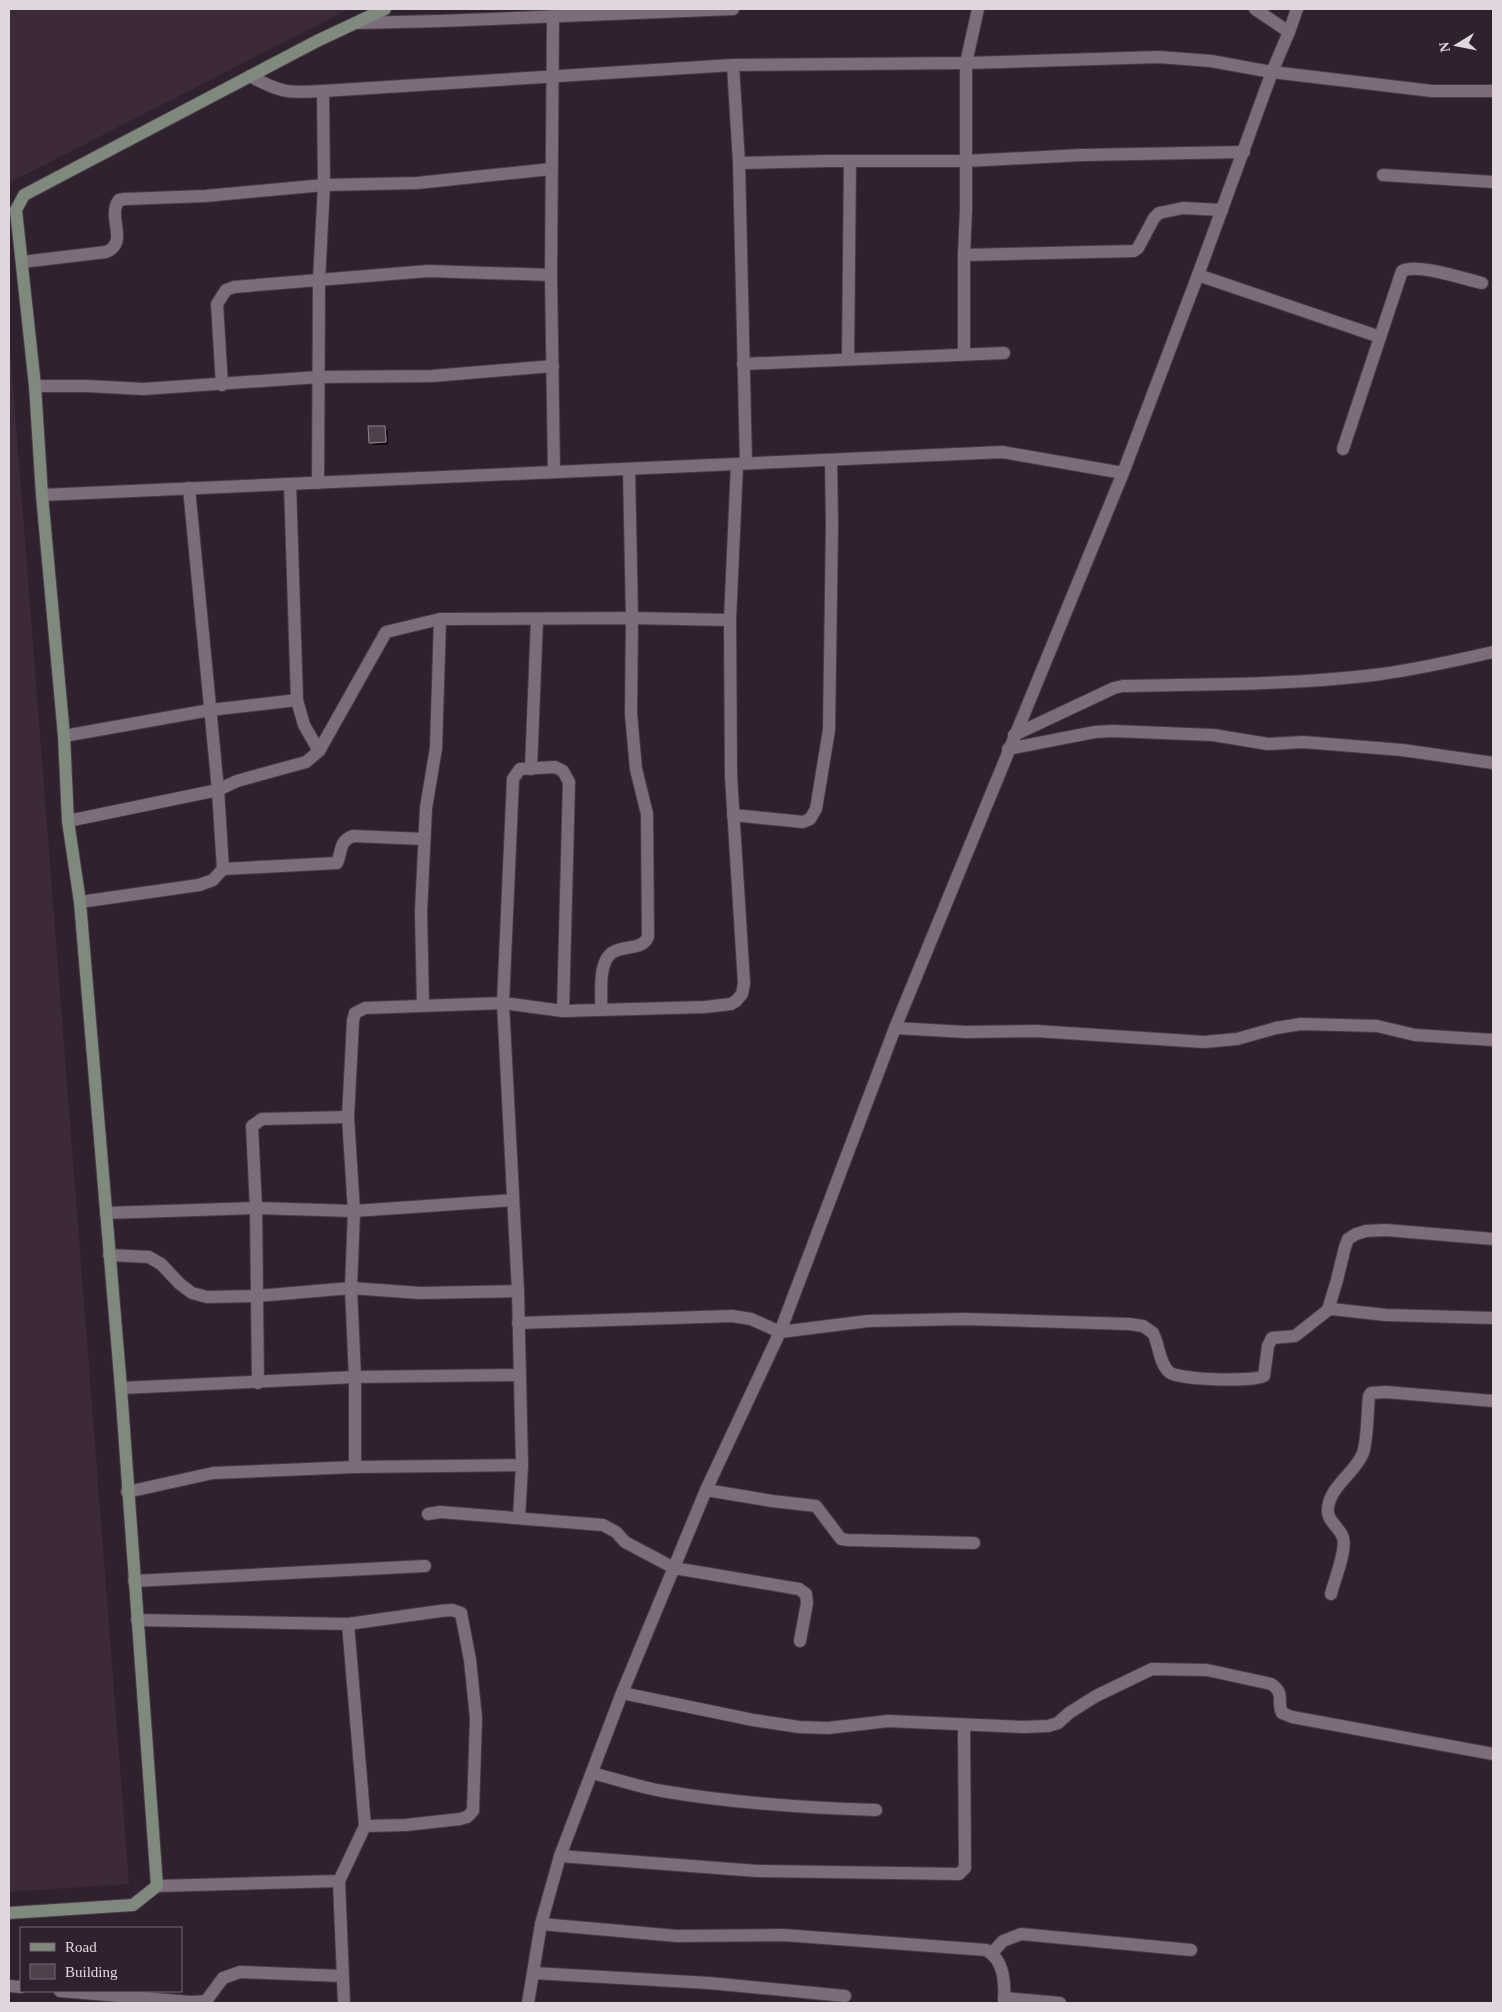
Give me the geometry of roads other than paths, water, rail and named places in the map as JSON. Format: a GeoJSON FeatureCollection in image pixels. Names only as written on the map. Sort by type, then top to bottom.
{"type":"FeatureCollection","features":[{"type":"Feature","properties":{"kind":"street"},"geometry":{"type":"LineString","coordinates":[[156,1886],[121,1388],[80,902],[68,821],[64,736],[42,495],[35,386],[16,210],[24,195],[250,76],[385,9]]}},
{"type":"Feature","properties":{"kind":"street"},"geometry":{"type":"LineString","coordinates":[[356,22],[733,9]]}},
{"type":"Feature","properties":{"kind":"street"},"geometry":{"type":"LineString","coordinates":[[964,354],[966,64],[978,9]]}},
{"type":"Feature","properties":{"kind":"street"},"geometry":{"type":"LineString","coordinates":[[1255,9],[1289,32]]}},
{"type":"Feature","properties":{"kind":"street"},"geometry":{"type":"LineString","coordinates":[[528,2003],[541,1924],[560,1856],[622,1692],[706,1490],[780,1332],[895,1028],[1123,473],[1297,9]]}},
{"type":"Feature","properties":{"kind":"street"},"geometry":{"type":"LineString","coordinates":[[553,16],[551,275],[554,472]]}},
{"type":"Feature","properties":{"kind":"street"},"geometry":{"type":"LineString","coordinates":[[250,76],[278,90],[295,92],[733,65],[966,64],[1159,58],[1211,61],[1272,72],[1432,91],[1493,91]]}},
{"type":"Feature","properties":{"kind":"street"},"geometry":{"type":"LineString","coordinates":[[355,1467],[356,1377],[351,1288],[354,1210],[348,1117],[355,1013],[365,1008],[503,1003],[563,1011],[705,1007],[731,1004],[742,994],[744,983],[731,776],[730,620],[741,464],[743,364],[739,163],[733,65]]}},
{"type":"Feature","properties":{"kind":"street"},"geometry":{"type":"LineString","coordinates":[[318,482],[319,280],[324,184],[323,91]]}},
{"type":"Feature","properties":{"kind":"street"},"geometry":{"type":"LineString","coordinates":[[739,163],[850,161],[965,162],[1082,155],[1244,152]]}},
{"type":"Feature","properties":{"kind":"street"},"geometry":{"type":"LineString","coordinates":[[848,359],[850,161]]}},
{"type":"Feature","properties":{"kind":"street"},"geometry":{"type":"LineString","coordinates":[[22,262],[112,250],[117,242],[115,209],[119,200],[205,196],[324,184],[418,183],[552,169]]}},
{"type":"Feature","properties":{"kind":"street"},"geometry":{"type":"LineString","coordinates":[[1383,175],[1493,182]]}},
{"type":"Feature","properties":{"kind":"street"},"geometry":{"type":"LineString","coordinates":[[964,255],[1134,251],[1138,248],[1154,218],[1159,213],[1183,208],[1222,210]]}},
{"type":"Feature","properties":{"kind":"street"},"geometry":{"type":"LineString","coordinates":[[1343,449],[1400,275],[1404,269],[1420,269],[1482,283]]}},
{"type":"Feature","properties":{"kind":"street"},"geometry":{"type":"LineString","coordinates":[[222,385],[217,304],[226,290],[234,287],[428,271],[551,275]]}},
{"type":"Feature","properties":{"kind":"street"},"geometry":{"type":"LineString","coordinates":[[1198,275],[1380,337]]}},
{"type":"Feature","properties":{"kind":"street"},"geometry":{"type":"LineString","coordinates":[[743,364],[1004,353]]}},
{"type":"Feature","properties":{"kind":"street"},"geometry":{"type":"LineString","coordinates":[[35,386],[143,389],[319,378],[432,376],[553,366]]}},
{"type":"Feature","properties":{"kind":"street"},"geometry":{"type":"LineString","coordinates":[[42,495],[1002,452],[1123,473]]}},
{"type":"Feature","properties":{"kind":"street"},"geometry":{"type":"LineString","coordinates":[[733,814],[803,822],[810,819],[816,810],[829,730],[832,460]]}},
{"type":"Feature","properties":{"kind":"street"},"geometry":{"type":"LineString","coordinates":[[601,1010],[602,978],[605,961],[610,954],[618,949],[641,945],[647,941],[648,937],[647,814],[636,769],[631,714],[632,618],[628,469]]}},
{"type":"Feature","properties":{"kind":"street"},"geometry":{"type":"LineString","coordinates":[[290,484],[297,700],[304,725],[319,750]]}},
{"type":"Feature","properties":{"kind":"street"},"geometry":{"type":"LineString","coordinates":[[189,488],[218,790],[223,869]]}},
{"type":"Feature","properties":{"kind":"street"},"geometry":{"type":"LineString","coordinates":[[68,821],[218,790],[237,781],[306,762],[319,750],[386,632],[440,619],[632,618],[730,620]]}},
{"type":"Feature","properties":{"kind":"street"},"geometry":{"type":"LineString","coordinates":[[423,1005],[420,912],[426,808],[436,748],[440,619]]}},
{"type":"Feature","properties":{"kind":"street"},"geometry":{"type":"LineString","coordinates":[[531,769],[537,619]]}},
{"type":"Feature","properties":{"kind":"street"},"geometry":{"type":"LineString","coordinates":[[1014,735],[1114,688],[1123,686],[1290,682],[1365,676],[1432,665],[1493,652]]}},
{"type":"Feature","properties":{"kind":"street"},"geometry":{"type":"LineString","coordinates":[[64,736],[210,710],[297,700]]}},
{"type":"Feature","properties":{"kind":"street"},"geometry":{"type":"LineString","coordinates":[[1008,749],[1095,732],[1113,731],[1213,735],[1268,744],[1302,742],[1402,750],[1493,763]]}},
{"type":"Feature","properties":{"kind":"street"},"geometry":{"type":"LineString","coordinates":[[519,1518],[522,1465],[518,1292],[503,1003],[513,779],[520,769],[559,768],[564,771],[568,782],[563,1011]]}},
{"type":"Feature","properties":{"kind":"street"},"geometry":{"type":"LineString","coordinates":[[80,902],[199,885],[212,880],[223,869],[337,862],[342,844],[346,838],[353,836],[424,839]]}},
{"type":"Feature","properties":{"kind":"street"},"geometry":{"type":"LineString","coordinates":[[895,1028],[966,1032],[1036,1031],[1204,1042],[1237,1039],[1276,1028],[1301,1024],[1368,1025],[1395,1029],[1415,1035],[1493,1040]]}},
{"type":"Feature","properties":{"kind":"street"},"geometry":{"type":"LineString","coordinates":[[258,1383],[256,1208],[251,1130],[255,1122],[262,1119],[348,1117]]}},
{"type":"Feature","properties":{"kind":"street"},"geometry":{"type":"LineString","coordinates":[[106,1213],[256,1208],[354,1210],[513,1200]]}},
{"type":"Feature","properties":{"kind":"street"},"geometry":{"type":"LineString","coordinates":[[518,1323],[732,1316],[750,1319],[780,1332],[868,1322],[965,1319],[1129,1324],[1143,1326],[1153,1333],[1164,1365],[1177,1376],[1224,1380],[1256,1379],[1265,1373],[1268,1346],[1272,1338],[1295,1336],[1328,1310],[1338,1280],[1345,1247],[1348,1239],[1356,1234],[1366,1231],[1386,1230],[1493,1239]]}},
{"type":"Feature","properties":{"kind":"street"},"geometry":{"type":"LineString","coordinates":[[109,1256],[149,1257],[161,1264],[186,1288],[207,1297],[257,1296],[351,1288],[420,1293],[518,1292]]}},
{"type":"Feature","properties":{"kind":"street"},"geometry":{"type":"LineString","coordinates":[[1328,1310],[1340,1309],[1386,1315],[1493,1318]]}},
{"type":"Feature","properties":{"kind":"street"},"geometry":{"type":"LineString","coordinates":[[121,1388],[356,1377],[519,1375]]}},
{"type":"Feature","properties":{"kind":"street"},"geometry":{"type":"LineString","coordinates":[[1331,1594],[1344,1546],[1343,1537],[1331,1522],[1327,1509],[1340,1484],[1362,1455],[1369,1396],[1371,1393],[1386,1392],[1493,1401]]}},
{"type":"Feature","properties":{"kind":"street"},"geometry":{"type":"LineString","coordinates":[[127,1492],[213,1473],[355,1467],[522,1465]]}},
{"type":"Feature","properties":{"kind":"street"},"geometry":{"type":"LineString","coordinates":[[706,1490],[816,1506],[841,1539],[974,1543]]}},
{"type":"Feature","properties":{"kind":"street"},"geometry":{"type":"LineString","coordinates":[[428,1514],[440,1512],[603,1525],[616,1532],[625,1542],[674,1568],[779,1584],[804,1591],[807,1603],[800,1641]]}},
{"type":"Feature","properties":{"kind":"street"},"geometry":{"type":"LineString","coordinates":[[134,1581],[426,1566]]}},
{"type":"Feature","properties":{"kind":"street"},"geometry":{"type":"LineString","coordinates":[[137,1620],[348,1624],[440,1611],[452,1610],[460,1613],[470,1660],[476,1718],[474,1804],[471,1814],[460,1818],[406,1825],[365,1826]]}},
{"type":"Feature","properties":{"kind":"street"},"geometry":{"type":"LineString","coordinates":[[344,2003],[339,1881],[365,1826],[348,1624]]}},
{"type":"Feature","properties":{"kind":"street"},"geometry":{"type":"LineString","coordinates":[[622,1692],[753,1720],[799,1727],[828,1728],[888,1721],[964,1725],[1048,1726],[1058,1723],[1069,1713],[1096,1696],[1152,1669],[1208,1670],[1271,1684],[1281,1694],[1280,1708],[1282,1713],[1292,1717],[1493,1754]]}},
{"type":"Feature","properties":{"kind":"street"},"geometry":{"type":"LineString","coordinates":[[560,1856],[757,1871],[959,1874],[965,1868],[964,1725]]}},
{"type":"Feature","properties":{"kind":"street"},"geometry":{"type":"LineString","coordinates":[[592,1773],[661,1791],[730,1800],[806,1808],[876,1810]]}},
{"type":"Feature","properties":{"kind":"street"},"geometry":{"type":"LineString","coordinates":[[9,1913],[133,1905],[156,1886],[339,1881]]}},
{"type":"Feature","properties":{"kind":"street"},"geometry":{"type":"LineString","coordinates":[[541,1924],[677,1936],[783,1935],[986,1950],[992,1953],[1003,1971],[1004,2001],[1060,2003]]}},
{"type":"Feature","properties":{"kind":"street"},"geometry":{"type":"LineString","coordinates":[[992,1953],[1003,1941],[1021,1934],[1191,1950]]}},
{"type":"Feature","properties":{"kind":"street"},"geometry":{"type":"LineString","coordinates":[[72,1992],[191,2002],[206,2001],[223,1978],[240,1972],[342,1976]]}},
{"type":"Feature","properties":{"kind":"street"},"geometry":{"type":"LineString","coordinates":[[533,1972],[709,1983],[845,1996]]}}]}
